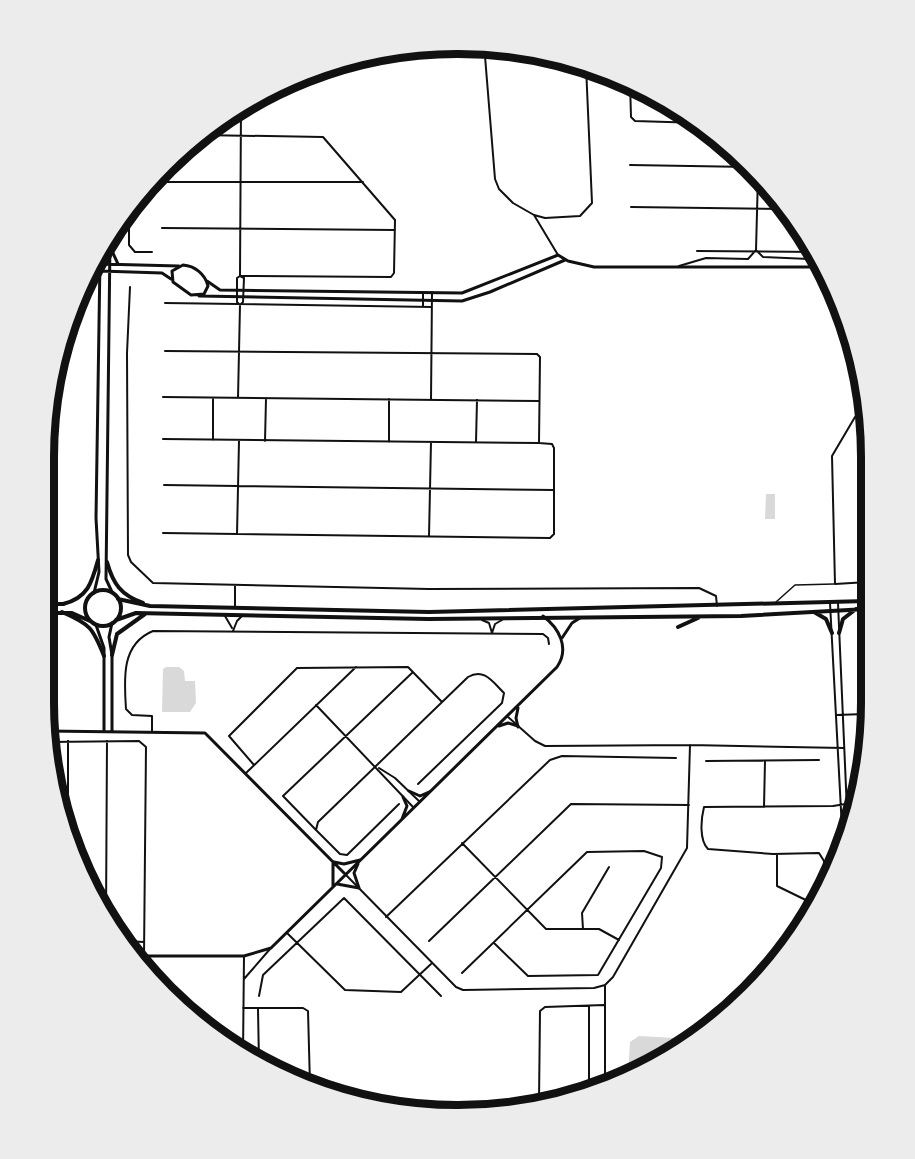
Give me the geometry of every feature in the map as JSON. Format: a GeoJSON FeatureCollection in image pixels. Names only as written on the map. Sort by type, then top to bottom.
{"type":"FeatureCollection","features":[{"type":"Feature","properties":{"kind":"main road"},"geometry":{"type":"LineString","coordinates":[[63,604],[78,600],[90,587],[98,560]]}},
{"type":"Feature","properties":{"kind":"main road"},"geometry":{"type":"LineString","coordinates":[[107,561],[111,579],[120,591],[129,598],[147,605]]}},
{"type":"Feature","properties":{"kind":"main road"},"geometry":{"type":"LineString","coordinates":[[54,604],[87,599],[103,590],[112,592],[121,608],[114,622]]}},
{"type":"Feature","properties":{"kind":"main road"},"geometry":{"type":"LineString","coordinates":[[87,599],[85,609],[91,621]]}},
{"type":"Feature","properties":{"kind":"main road"},"geometry":{"type":"LineString","coordinates":[[118,599],[147,605],[429,612],[861,601]]}},
{"type":"Feature","properties":{"kind":"main road"},"geometry":{"type":"LineString","coordinates":[[668,607],[678,616]]}},
{"type":"Feature","properties":{"kind":"main road"},"geometry":{"type":"LineString","coordinates":[[839,633],[843,619],[856,609]]}},
{"type":"Feature","properties":{"kind":"main road"},"geometry":{"type":"LineString","coordinates":[[54,612],[62,612],[91,621],[96,625],[114,622],[136,613],[476,618],[705,616],[861,609]]}},
{"type":"Feature","properties":{"kind":"main road"},"geometry":{"type":"LineString","coordinates":[[813,611],[826,619],[832,633]]}},
{"type":"Feature","properties":{"kind":"main road"},"geometry":{"type":"LineString","coordinates":[[62,612],[90,626],[95,632],[104,656]]}},
{"type":"Feature","properties":{"kind":"main road"},"geometry":{"type":"LineString","coordinates":[[112,655],[117,634],[146,613]]}},
{"type":"Feature","properties":{"kind":"main road"},"geometry":{"type":"LineString","coordinates":[[678,627],[705,616]]}},
{"type":"Feature","properties":{"kind":"street"},"geometry":{"type":"LineString","coordinates":[[485,55],[495,179],[508,199],[534,215],[545,218],[577,217],[587,211],[592,203],[586,75]]}},
{"type":"Feature","properties":{"kind":"street"},"geometry":{"type":"LineString","coordinates":[[630,93],[632,119],[638,122],[683,123]]}},
{"type":"Feature","properties":{"kind":"street"},"geometry":{"type":"LineString","coordinates":[[240,305],[237,302],[237,290],[240,276],[241,117]]}},
{"type":"Feature","properties":{"kind":"street"},"geometry":{"type":"LineString","coordinates":[[215,135],[325,138],[394,216],[394,273],[388,277],[240,276]]}},
{"type":"Feature","properties":{"kind":"street"},"geometry":{"type":"LineString","coordinates":[[630,165],[738,167]]}},
{"type":"Feature","properties":{"kind":"street"},"geometry":{"type":"LineString","coordinates":[[163,182],[363,182]]}},
{"type":"Feature","properties":{"kind":"street"},"geometry":{"type":"LineString","coordinates":[[680,266],[706,258],[748,259],[756,250],[758,187]]}},
{"type":"Feature","properties":{"kind":"street"},"geometry":{"type":"LineString","coordinates":[[630,207],[776,209]]}},
{"type":"Feature","properties":{"kind":"street"},"geometry":{"type":"LineString","coordinates":[[534,215],[558,255],[565,260],[594,267],[813,267]]}},
{"type":"Feature","properties":{"kind":"street"},"geometry":{"type":"LineString","coordinates":[[129,223],[129,245],[135,252],[152,252]]}},
{"type":"Feature","properties":{"kind":"street"},"geometry":{"type":"LineString","coordinates":[[162,228],[395,230]]}},
{"type":"Feature","properties":{"kind":"street"},"geometry":{"type":"LineString","coordinates":[[697,250],[804,252]]}},
{"type":"Feature","properties":{"kind":"street"},"geometry":{"type":"LineString","coordinates":[[756,250],[763,257],[808,258]]}},
{"type":"Feature","properties":{"kind":"street"},"geometry":{"type":"LineString","coordinates":[[111,251],[120,265]]}},
{"type":"Feature","properties":{"kind":"street"},"geometry":{"type":"LineString","coordinates":[[110,253],[106,579],[112,592]]}},
{"type":"Feature","properties":{"kind":"street"},"geometry":{"type":"LineString","coordinates":[[104,263],[192,266],[216,289],[462,293],[558,255]]}},
{"type":"Feature","properties":{"kind":"street"},"geometry":{"type":"LineString","coordinates":[[94,593],[98,581],[97,453],[100,272],[162,273],[183,292],[199,296],[462,301],[565,260]]}},
{"type":"Feature","properties":{"kind":"street"},"geometry":{"type":"LineString","coordinates":[[162,273],[163,266]]}},
{"type":"Feature","properties":{"kind":"street"},"geometry":{"type":"LineString","coordinates":[[171,279],[172,271],[179,266]]}},
{"type":"Feature","properties":{"kind":"street"},"geometry":{"type":"LineString","coordinates":[[110,288],[114,277],[119,272]]}},
{"type":"Feature","properties":{"kind":"street"},"geometry":{"type":"LineString","coordinates":[[238,398],[240,305],[244,296],[244,279],[240,276]]}},
{"type":"Feature","properties":{"kind":"street"},"geometry":{"type":"LineString","coordinates":[[199,296],[207,291],[207,281]]}},
{"type":"Feature","properties":{"kind":"street"},"geometry":{"type":"LineString","coordinates":[[130,287],[128,555],[131,562],[154,584],[477,590],[699,588],[716,596],[717,606]]}},
{"type":"Feature","properties":{"kind":"street"},"geometry":{"type":"LineString","coordinates":[[423,292],[423,307]]}},
{"type":"Feature","properties":{"kind":"street"},"geometry":{"type":"LineString","coordinates":[[431,400],[432,292]]}},
{"type":"Feature","properties":{"kind":"street"},"geometry":{"type":"LineString","coordinates":[[165,303],[432,307]]}},
{"type":"Feature","properties":{"kind":"street"},"geometry":{"type":"LineString","coordinates":[[165,351],[538,354],[539,443]]}},
{"type":"Feature","properties":{"kind":"street"},"geometry":{"type":"LineString","coordinates":[[163,396],[539,401]]}},
{"type":"Feature","properties":{"kind":"street"},"geometry":{"type":"LineString","coordinates":[[213,398],[213,440]]}},
{"type":"Feature","properties":{"kind":"street"},"geometry":{"type":"LineString","coordinates":[[265,441],[266,399]]}},
{"type":"Feature","properties":{"kind":"street"},"geometry":{"type":"LineString","coordinates":[[389,399],[389,442]]}},
{"type":"Feature","properties":{"kind":"street"},"geometry":{"type":"LineString","coordinates":[[476,442],[477,400]]}},
{"type":"Feature","properties":{"kind":"street"},"geometry":{"type":"LineString","coordinates":[[859,414],[832,456],[835,584],[861,582]]}},
{"type":"Feature","properties":{"kind":"street"},"geometry":{"type":"LineString","coordinates":[[163,439],[552,444],[554,534],[546,538],[163,533]]}},
{"type":"Feature","properties":{"kind":"street"},"geometry":{"type":"LineString","coordinates":[[237,534],[239,441]]}},
{"type":"Feature","properties":{"kind":"street"},"geometry":{"type":"LineString","coordinates":[[429,536],[431,442]]}},
{"type":"Feature","properties":{"kind":"street"},"geometry":{"type":"LineString","coordinates":[[97,453],[107,452]]}},
{"type":"Feature","properties":{"kind":"street"},"geometry":{"type":"LineString","coordinates":[[164,485],[238,488],[554,490]]}},
{"type":"Feature","properties":{"kind":"street"},"geometry":{"type":"LineString","coordinates":[[235,585],[235,608]]}},
{"type":"Feature","properties":{"kind":"street"},"geometry":{"type":"LineString","coordinates":[[830,603],[841,826]]}},
{"type":"Feature","properties":{"kind":"street"},"geometry":{"type":"LineString","coordinates":[[838,603],[846,808]]}},
{"type":"Feature","properties":{"kind":"street"},"geometry":{"type":"LineString","coordinates":[[224,615],[230,621],[233,631]]}},
{"type":"Feature","properties":{"kind":"street"},"geometry":{"type":"LineString","coordinates":[[233,631],[237,621],[243,615]]}},
{"type":"Feature","properties":{"kind":"street"},"geometry":{"type":"LineString","coordinates":[[543,616],[556,626],[562,638]]}},
{"type":"Feature","properties":{"kind":"street"},"geometry":{"type":"LineString","coordinates":[[244,979],[271,948],[333,886],[436,788],[560,664],[562,638],[572,623],[584,616]]}},
{"type":"Feature","properties":{"kind":"street"},"geometry":{"type":"LineString","coordinates":[[492,633],[496,623],[508,617]]}},
{"type":"Feature","properties":{"kind":"street"},"geometry":{"type":"LineString","coordinates":[[476,618],[488,622],[492,633]]}},
{"type":"Feature","properties":{"kind":"street"},"geometry":{"type":"LineString","coordinates":[[112,731],[112,655],[109,633],[114,622]]}},
{"type":"Feature","properties":{"kind":"street"},"geometry":{"type":"LineString","coordinates":[[96,625],[104,656],[104,731]]}},
{"type":"Feature","properties":{"kind":"street"},"geometry":{"type":"LineString","coordinates":[[152,731],[152,716],[132,715],[126,709],[129,651],[153,630],[543,634],[548,638],[549,644]]}},
{"type":"Feature","properties":{"kind":"street"},"geometry":{"type":"LineString","coordinates":[[861,644],[859,645],[861,670]]}},
{"type":"Feature","properties":{"kind":"street"},"geometry":{"type":"LineString","coordinates":[[246,773],[356,667]]}},
{"type":"Feature","properties":{"kind":"street"},"geometry":{"type":"LineString","coordinates":[[254,765],[229,736],[297,668],[408,667],[442,702]]}},
{"type":"Feature","properties":{"kind":"street"},"geometry":{"type":"LineString","coordinates":[[399,804],[347,855],[340,854],[283,796],[413,672]]}},
{"type":"Feature","properties":{"kind":"street"},"geometry":{"type":"LineString","coordinates":[[316,830],[318,822],[442,702],[468,678],[480,672],[504,693],[505,698],[418,784]]}},
{"type":"Feature","properties":{"kind":"street"},"geometry":{"type":"LineString","coordinates":[[518,727],[516,718],[520,704]]}},
{"type":"Feature","properties":{"kind":"street"},"geometry":{"type":"LineString","coordinates":[[316,705],[414,808]]}},
{"type":"Feature","properties":{"kind":"street"},"geometry":{"type":"LineString","coordinates":[[836,715],[861,714]]}},
{"type":"Feature","properties":{"kind":"street"},"geometry":{"type":"LineString","coordinates":[[508,717],[545,746],[690,745],[844,748]]}},
{"type":"Feature","properties":{"kind":"street"},"geometry":{"type":"LineString","coordinates":[[497,727],[508,723],[518,727]]}},
{"type":"Feature","properties":{"kind":"street"},"geometry":{"type":"LineString","coordinates":[[55,731],[205,733],[346,874],[452,985],[463,990],[594,988],[605,985],[614,977],[685,853],[689,838],[690,745]]}},
{"type":"Feature","properties":{"kind":"street"},"geometry":{"type":"LineString","coordinates":[[56,741],[139,741],[145,745],[144,956]]}},
{"type":"Feature","properties":{"kind":"street"},"geometry":{"type":"LineString","coordinates":[[68,741],[68,806]]}},
{"type":"Feature","properties":{"kind":"street"},"geometry":{"type":"LineString","coordinates":[[106,899],[107,741]]}},
{"type":"Feature","properties":{"kind":"street"},"geometry":{"type":"LineString","coordinates":[[386,917],[542,765],[553,758],[676,759]]}},
{"type":"Feature","properties":{"kind":"street"},"geometry":{"type":"LineString","coordinates":[[706,762],[819,760]]}},
{"type":"Feature","properties":{"kind":"street"},"geometry":{"type":"LineString","coordinates":[[764,807],[765,761]]}},
{"type":"Feature","properties":{"kind":"street"},"geometry":{"type":"LineString","coordinates":[[376,766],[395,778],[420,802]]}},
{"type":"Feature","properties":{"kind":"street"},"geometry":{"type":"LineString","coordinates":[[409,791],[424,795],[436,788]]}},
{"type":"Feature","properties":{"kind":"street"},"geometry":{"type":"LineString","coordinates":[[397,825],[406,810],[403,797]]}},
{"type":"Feature","properties":{"kind":"street"},"geometry":{"type":"LineString","coordinates":[[822,872],[822,856],[819,853],[777,854],[708,849],[703,844],[704,807],[840,805],[846,802]]}},
{"type":"Feature","properties":{"kind":"street"},"geometry":{"type":"LineString","coordinates":[[429,941],[571,804],[689,805]]}},
{"type":"Feature","properties":{"kind":"street"},"geometry":{"type":"LineString","coordinates":[[462,843],[547,929],[599,929],[620,940]]}},
{"type":"Feature","properties":{"kind":"street"},"geometry":{"type":"LineString","coordinates":[[462,973],[589,851],[644,851],[662,857],[663,866],[602,971],[593,976],[528,976],[494,943]]}},
{"type":"Feature","properties":{"kind":"street"},"geometry":{"type":"LineString","coordinates":[[777,854],[777,884],[780,888],[808,901]]}},
{"type":"Feature","properties":{"kind":"street"},"geometry":{"type":"LineString","coordinates":[[333,862],[345,864],[361,860]]}},
{"type":"Feature","properties":{"kind":"street"},"geometry":{"type":"LineString","coordinates":[[358,888],[354,873],[361,860]]}},
{"type":"Feature","properties":{"kind":"street"},"geometry":{"type":"LineString","coordinates":[[333,862],[333,886]]}},
{"type":"Feature","properties":{"kind":"street"},"geometry":{"type":"LineString","coordinates":[[583,929],[582,912],[609,867]]}},
{"type":"Feature","properties":{"kind":"street"},"geometry":{"type":"LineString","coordinates":[[333,886],[343,883],[358,888]]}},
{"type":"Feature","properties":{"kind":"street"},"geometry":{"type":"LineString","coordinates":[[259,996],[262,976],[344,898],[441,996]]}},
{"type":"Feature","properties":{"kind":"street"},"geometry":{"type":"LineString","coordinates":[[287,933],[345,990],[401,992],[431,964]]}},
{"type":"Feature","properties":{"kind":"street"},"geometry":{"type":"LineString","coordinates":[[133,941],[144,942]]}},
{"type":"Feature","properties":{"kind":"street"},"geometry":{"type":"LineString","coordinates":[[144,956],[244,956],[271,948]]}},
{"type":"Feature","properties":{"kind":"street"},"geometry":{"type":"LineString","coordinates":[[243,1043],[244,956]]}},
{"type":"Feature","properties":{"kind":"street"},"geometry":{"type":"LineString","coordinates":[[605,985],[605,1077]]}},
{"type":"Feature","properties":{"kind":"street"},"geometry":{"type":"LineString","coordinates":[[539,1096],[540,1011],[545,1007],[604,1005]]}},
{"type":"Feature","properties":{"kind":"street"},"geometry":{"type":"LineString","coordinates":[[589,1006],[589,1083]]}},
{"type":"Feature","properties":{"kind":"street"},"geometry":{"type":"LineString","coordinates":[[243,1008],[303,1008],[308,1011],[310,1077]]}},
{"type":"Feature","properties":{"kind":"street"},"geometry":{"type":"LineString","coordinates":[[258,1008],[259,1052]]}},
{"type":"Feature","properties":{"kind":"street"},"geometry":{"type":"LineString","coordinates":[[422,1103],[488,1104]]}},
{"type":"Feature","properties":{"kind":"lane"},"geometry":{"type":"LineString","coordinates":[[773,604],[795,585],[835,584]]}},
{"type":"Feature","properties":{"kind":"shaded area"},"geometry":{"type":"Polygon","coordinates":[[[766,494],[775,494],[775,519],[765,519],[766,494]]]}},
{"type":"Feature","properties":{"kind":"shaded area"},"geometry":{"type":"Polygon","coordinates":[[[179,667],[184,671],[185,681],[195,681],[196,703],[190,712],[162,712],[163,669],[179,667]]]}},
{"type":"Feature","properties":{"kind":"shaded area"},"geometry":{"type":"Polygon","coordinates":[[[639,1036],[680,1038],[629,1066],[630,1042],[639,1036]]]}}]}
